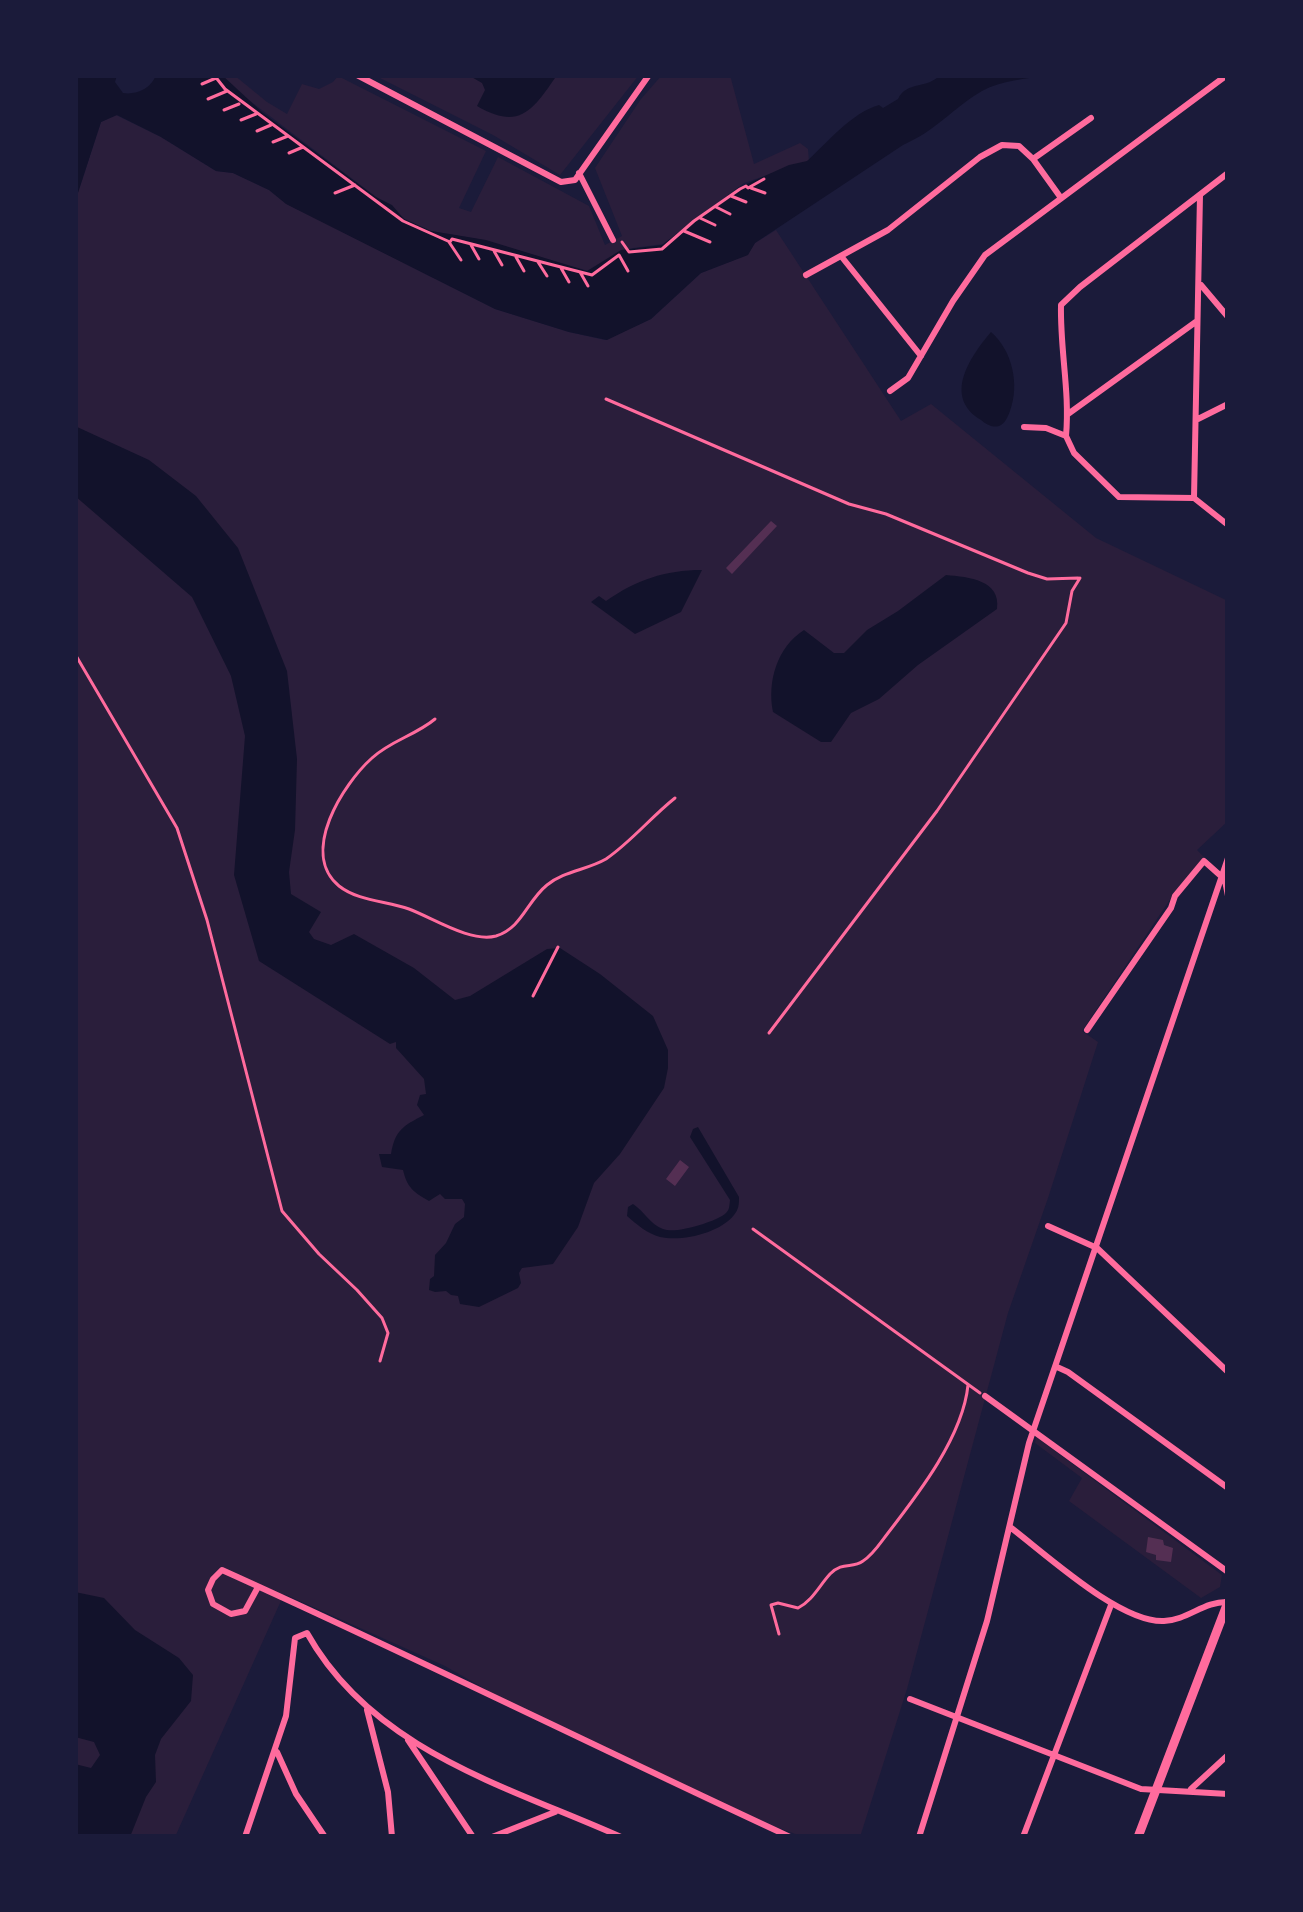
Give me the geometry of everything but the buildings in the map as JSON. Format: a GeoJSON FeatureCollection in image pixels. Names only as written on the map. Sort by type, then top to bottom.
{"type":"FeatureCollection","features":[{"type":"Feature","properties":{"kind":"main road"},"geometry":{"type":"LineString","coordinates":[[1138,1837],[1228,1602]]}},
{"type":"Feature","properties":{"kind":"street"},"geometry":{"type":"LineString","coordinates":[[357,75],[561,182],[575,180],[649,75]]}},
{"type":"Feature","properties":{"kind":"street"},"geometry":{"type":"LineString","coordinates":[[890,392],[908,379],[986,255],[1227,75]]}},
{"type":"Feature","properties":{"kind":"street"},"geometry":{"type":"LineString","coordinates":[[1033,159],[1091,118]]}},
{"type":"Feature","properties":{"kind":"street"},"geometry":{"type":"LineString","coordinates":[[806,275],[888,230],[1002,145],[1019,146],[1061,198]]}},
{"type":"Feature","properties":{"kind":"street"},"geometry":{"type":"LineString","coordinates":[[579,173],[614,242]]}},
{"type":"Feature","properties":{"kind":"street"},"geometry":{"type":"LineString","coordinates":[[1228,173],[1061,304],[1060,343],[1069,414],[1066,436],[1074,453],[1119,496],[1195,497],[1228,525]]}},
{"type":"Feature","properties":{"kind":"street"},"geometry":{"type":"LineString","coordinates":[[1195,497],[1200,195]]}},
{"type":"Feature","properties":{"kind":"street"},"geometry":{"type":"LineString","coordinates":[[841,256],[921,356]]}},
{"type":"Feature","properties":{"kind":"street"},"geometry":{"type":"LineString","coordinates":[[1199,282],[1228,317]]}},
{"type":"Feature","properties":{"kind":"street"},"geometry":{"type":"LineString","coordinates":[[1069,414],[1198,319]]}},
{"type":"Feature","properties":{"kind":"street"},"geometry":{"type":"LineString","coordinates":[[1198,419],[1228,404]]}},
{"type":"Feature","properties":{"kind":"street"},"geometry":{"type":"LineString","coordinates":[[1024,427],[1046,428],[1066,436]]}},
{"type":"Feature","properties":{"kind":"street"},"geometry":{"type":"LineString","coordinates":[[919,1837],[987,1622],[1033,1432],[1228,858]]}},
{"type":"Feature","properties":{"kind":"street"},"geometry":{"type":"LineString","coordinates":[[1087,1030],[1175,896],[1204,861],[1223,876],[1228,896]]}},
{"type":"Feature","properties":{"kind":"street"},"geometry":{"type":"LineString","coordinates":[[1048,1226],[1097,1248],[1228,1372]]}},
{"type":"Feature","properties":{"kind":"street"},"geometry":{"type":"LineString","coordinates":[[1057,1367],[1228,1488]]}},
{"type":"Feature","properties":{"kind":"street"},"geometry":{"type":"LineString","coordinates":[[985,1396],[1228,1572]]}},
{"type":"Feature","properties":{"kind":"street"},"geometry":{"type":"LineString","coordinates":[[1010,1527],[1112,1604],[1141,1618],[1178,1619],[1213,1602],[1228,1602]]}},
{"type":"Feature","properties":{"kind":"street"},"geometry":{"type":"LineString","coordinates":[[258,1586],[245,1611],[230,1614],[213,1604],[208,1591],[222,1570],[258,1586],[790,1837]]}},
{"type":"Feature","properties":{"kind":"street"},"geometry":{"type":"LineString","coordinates":[[1023,1837],[1112,1604]]}},
{"type":"Feature","properties":{"kind":"street"},"geometry":{"type":"LineString","coordinates":[[245,1837],[286,1716],[295,1638],[308,1633],[346,1686],[408,1740],[464,1770],[621,1837]]}},
{"type":"Feature","properties":{"kind":"street"},"geometry":{"type":"LineString","coordinates":[[910,1699],[1141,1789],[1228,1794]]}},
{"type":"Feature","properties":{"kind":"street"},"geometry":{"type":"LineString","coordinates":[[367,1707],[388,1792],[392,1837]]}},
{"type":"Feature","properties":{"kind":"street"},"geometry":{"type":"LineString","coordinates":[[408,1740],[473,1837]]}},
{"type":"Feature","properties":{"kind":"street"},"geometry":{"type":"LineString","coordinates":[[276,1748],[296,1794],[325,1837]]}},
{"type":"Feature","properties":{"kind":"street"},"geometry":{"type":"LineString","coordinates":[[1188,1791],[1228,1755]]}},
{"type":"Feature","properties":{"kind":"street"},"geometry":{"type":"LineString","coordinates":[[492,1837],[559,1811]]}},
{"type":"Feature","properties":{"kind":"path"},"geometry":{"type":"LineString","coordinates":[[202,84],[215,77],[227,91],[404,221],[448,241],[461,260]]}},
{"type":"Feature","properties":{"kind":"path"},"geometry":{"type":"LineString","coordinates":[[208,99],[227,91]]}},
{"type":"Feature","properties":{"kind":"path"},"geometry":{"type":"LineString","coordinates":[[224,110],[242,102]]}},
{"type":"Feature","properties":{"kind":"path"},"geometry":{"type":"LineString","coordinates":[[241,120],[257,113]]}},
{"type":"Feature","properties":{"kind":"path"},"geometry":{"type":"LineString","coordinates":[[256,131],[273,124]]}},
{"type":"Feature","properties":{"kind":"path"},"geometry":{"type":"LineString","coordinates":[[273,142],[288,136]]}},
{"type":"Feature","properties":{"kind":"path"},"geometry":{"type":"LineString","coordinates":[[289,153],[303,147]]}},
{"type":"Feature","properties":{"kind":"path"},"geometry":{"type":"LineString","coordinates":[[304,163],[317,157]]}},
{"type":"Feature","properties":{"kind":"path"},"geometry":{"type":"LineString","coordinates":[[317,172],[330,167]]}},
{"type":"Feature","properties":{"kind":"path"},"geometry":{"type":"LineString","coordinates":[[331,181],[342,176]]}},
{"type":"Feature","properties":{"kind":"path"},"geometry":{"type":"LineString","coordinates":[[749,188],[764,179]]}},
{"type":"Feature","properties":{"kind":"path"},"geometry":{"type":"LineString","coordinates":[[335,194],[355,185]]}},
{"type":"Feature","properties":{"kind":"path"},"geometry":{"type":"LineString","coordinates":[[614,242],[629,253],[662,249],[746,186],[765,193]]}},
{"type":"Feature","properties":{"kind":"path"},"geometry":{"type":"LineString","coordinates":[[344,190],[352,195]]}},
{"type":"Feature","properties":{"kind":"path"},"geometry":{"type":"LineString","coordinates":[[731,196],[746,202]]}},
{"type":"Feature","properties":{"kind":"path"},"geometry":{"type":"LineString","coordinates":[[715,207],[730,214]]}},
{"type":"Feature","properties":{"kind":"path"},"geometry":{"type":"LineString","coordinates":[[699,218],[715,225]]}},
{"type":"Feature","properties":{"kind":"path"},"geometry":{"type":"LineString","coordinates":[[683,231],[710,242]]}},
{"type":"Feature","properties":{"kind":"path"},"geometry":{"type":"LineString","coordinates":[[683,231],[689,242]]}},
{"type":"Feature","properties":{"kind":"path"},"geometry":{"type":"LineString","coordinates":[[673,240],[679,251]]}},
{"type":"Feature","properties":{"kind":"path"},"geometry":{"type":"LineString","coordinates":[[448,241],[592,275],[619,255],[628,271]]}},
{"type":"Feature","properties":{"kind":"path"},"geometry":{"type":"LineString","coordinates":[[614,242],[614,258]]}},
{"type":"Feature","properties":{"kind":"path"},"geometry":{"type":"LineString","coordinates":[[470,244],[479,259]]}},
{"type":"Feature","properties":{"kind":"path"},"geometry":{"type":"LineString","coordinates":[[492,249],[502,265]]}},
{"type":"Feature","properties":{"kind":"path"},"geometry":{"type":"LineString","coordinates":[[662,249],[669,260]]}},
{"type":"Feature","properties":{"kind":"path"},"geometry":{"type":"LineString","coordinates":[[648,251],[655,262]]}},
{"type":"Feature","properties":{"kind":"path"},"geometry":{"type":"LineString","coordinates":[[634,252],[640,263]]}},
{"type":"Feature","properties":{"kind":"path"},"geometry":{"type":"LineString","coordinates":[[515,255],[524,271]]}},
{"type":"Feature","properties":{"kind":"path"},"geometry":{"type":"LineString","coordinates":[[538,261],[547,276]]}},
{"type":"Feature","properties":{"kind":"path"},"geometry":{"type":"LineString","coordinates":[[607,264],[613,275]]}},
{"type":"Feature","properties":{"kind":"path"},"geometry":{"type":"LineString","coordinates":[[560,267],[569,282]]}},
{"type":"Feature","properties":{"kind":"path"},"geometry":{"type":"LineString","coordinates":[[580,272],[588,286]]}},
{"type":"Feature","properties":{"kind":"path"},"geometry":{"type":"LineString","coordinates":[[596,272],[602,284]]}},
{"type":"Feature","properties":{"kind":"path"},"geometry":{"type":"LineString","coordinates":[[606,399],[849,504],[886,514],[1028,572],[1047,579],[1080,578],[1072,591],[1066,623],[937,811],[770,1033]]}},
{"type":"Feature","properties":{"kind":"path"},"geometry":{"type":"LineString","coordinates":[[75,654],[177,829],[207,920],[282,1211],[382,1318],[388,1333],[380,1361]]}},
{"type":"Feature","properties":{"kind":"path"},"geometry":{"type":"LineString","coordinates":[[435,719],[379,752],[361,770],[330,814],[324,861],[333,880],[352,893],[472,936],[489,938],[512,928],[547,885],[605,859],[675,798]]}},
{"type":"Feature","properties":{"kind":"path"},"geometry":{"type":"LineString","coordinates":[[533,996],[558,947]]}},
{"type":"Feature","properties":{"kind":"path"},"geometry":{"type":"LineString","coordinates":[[753,1229],[985,1396]]}},
{"type":"Feature","properties":{"kind":"path"},"geometry":{"type":"LineString","coordinates":[[779,1634],[771,1605],[798,1608],[806,1604],[832,1571],[867,1559],[900,1518],[962,1416],[968,1385]]}},
{"type":"Feature","properties":{"kind":"shaded area"},"geometry":{"type":"Polygon","coordinates":[[[75,75],[117,75],[115,82],[128,93],[147,87],[156,75],[222,75],[263,113],[392,205],[404,219],[431,231],[486,240],[587,271],[621,250],[662,245],[738,188],[807,161],[859,115],[879,105],[883,108],[906,90],[940,75],[1047,75],[982,91],[926,133],[755,243],[748,255],[701,273],[651,319],[607,340],[495,309],[286,204],[269,190],[233,173],[216,171],[117,115],[101,122],[75,202],[75,75]]]}},
{"type":"Feature","properties":{"kind":"shaded area"},"geometry":{"type":"Polygon","coordinates":[[[222,75],[234,75],[287,114],[302,84],[319,89],[338,76],[486,151],[459,208],[471,212],[498,157],[589,206],[605,245],[622,236],[595,168],[662,75],[730,75],[754,164],[800,143],[808,149],[809,161],[744,183],[663,244],[633,248],[588,271],[483,240],[431,231],[405,219],[222,75]]]}},
{"type":"Feature","properties":{"kind":"shaded area"},"geometry":{"type":"Polygon","coordinates":[[[374,75],[639,75],[560,175],[374,75]]]}},
{"type":"Feature","properties":{"kind":"shaded area"},"geometry":{"type":"Polygon","coordinates":[[[468,75],[557,75],[532,107],[504,117],[477,106],[485,90],[468,75]]]}},
{"type":"Feature","properties":{"kind":"shaded area"},"geometry":{"type":"Polygon","coordinates":[[[116,115],[216,171],[233,173],[269,190],[287,204],[495,309],[605,340],[651,319],[701,273],[747,255],[755,243],[776,230],[901,421],[931,404],[1096,538],[1228,601],[1228,821],[1197,850],[1204,857],[1082,1031],[1098,1042],[1008,1313],[907,1689],[860,1837],[804,1837],[710,1804],[548,1725],[445,1666],[284,1594],[175,1837],[75,1837],[75,202],[101,122],[116,115]]]}},
{"type":"Feature","properties":{"kind":"shaded area"},"geometry":{"type":"Polygon","coordinates":[[[991,332],[1009,358],[1014,379],[1010,411],[1005,422],[996,426],[970,411],[962,389],[968,365],[991,332]]]}},
{"type":"Feature","properties":{"kind":"shaded area"},"geometry":{"type":"Polygon","coordinates":[[[75,426],[149,460],[196,496],[238,548],[287,671],[297,759],[291,894],[321,912],[309,932],[314,939],[331,945],[354,934],[414,968],[455,1000],[470,996],[547,949],[560,948],[653,1016],[668,1050],[664,1088],[620,1154],[594,1183],[578,1227],[553,1264],[522,1268],[518,1288],[479,1307],[460,1304],[458,1296],[446,1291],[429,1290],[435,1255],[464,1217],[462,1199],[445,1199],[440,1194],[429,1201],[406,1181],[403,1170],[382,1167],[379,1154],[391,1154],[401,1130],[424,1115],[417,1105],[420,1095],[426,1094],[424,1079],[396,1048],[396,1042],[390,1044],[259,961],[234,875],[245,736],[231,676],[192,597],[75,496],[75,426]]]}},
{"type":"Feature","properties":{"kind":"shaded area"},"geometry":{"type":"Polygon","coordinates":[[[702,570],[681,612],[635,634],[591,602],[599,596],[606,601],[651,578],[702,570]]]}},
{"type":"Feature","properties":{"kind":"shaded area"},"geometry":{"type":"Polygon","coordinates":[[[946,575],[989,586],[997,609],[879,699],[851,713],[831,742],[821,742],[773,712],[776,666],[795,637],[804,630],[834,653],[844,653],[867,630],[946,575]]]}},
{"type":"Feature","properties":{"kind":"shaded area"},"geometry":{"type":"Polygon","coordinates":[[[698,1127],[739,1197],[738,1209],[720,1227],[700,1235],[656,1236],[627,1216],[628,1207],[633,1204],[669,1230],[710,1222],[729,1209],[730,1200],[690,1137],[698,1127]]]}},
{"type":"Feature","properties":{"kind":"shaded area"},"geometry":{"type":"Polygon","coordinates":[[[1036,1437],[1222,1575],[1220,1587],[1201,1598],[1069,1501],[1082,1478],[1035,1443],[1036,1437]]]}},
{"type":"Feature","properties":{"kind":"shaded area"},"geometry":{"type":"Polygon","coordinates":[[[75,1592],[104,1598],[135,1630],[179,1658],[193,1675],[191,1701],[161,1739],[155,1755],[156,1782],[130,1837],[75,1837],[75,1764],[91,1768],[100,1755],[94,1742],[75,1737],[75,1592]]]}}]}
